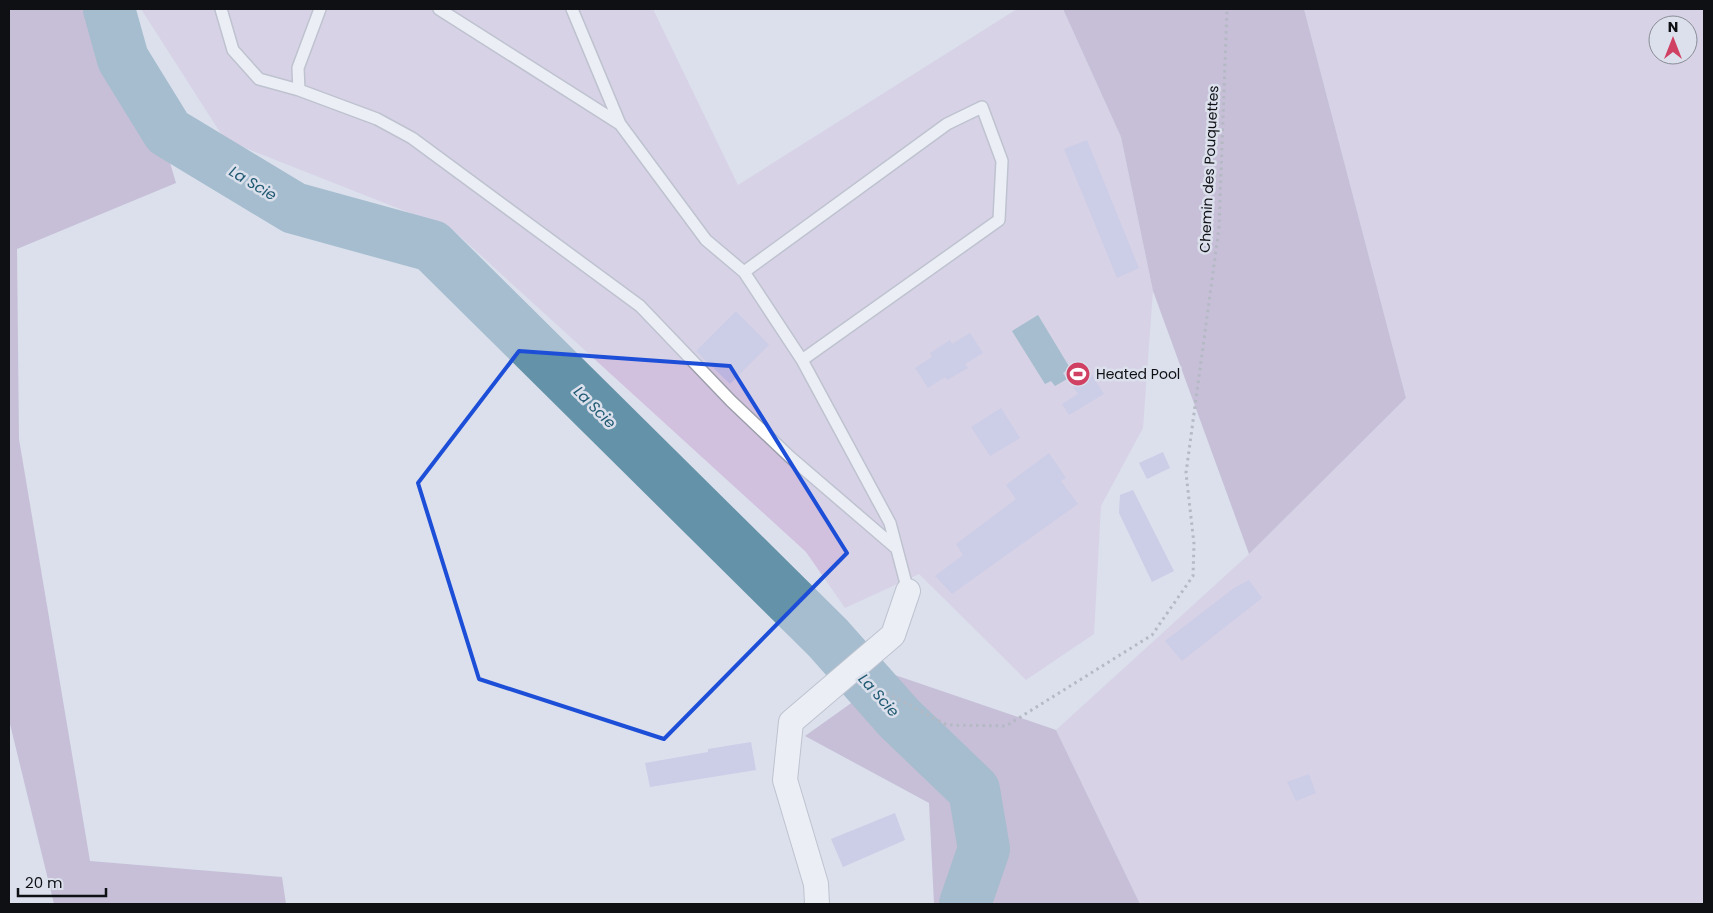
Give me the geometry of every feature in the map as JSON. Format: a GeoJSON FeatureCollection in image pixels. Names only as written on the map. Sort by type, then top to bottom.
{"type":"FeatureCollection","features":[{"type":"Feature","properties":{"kind":"street"},"geometry":{"type":"LineString","coordinates":[[817,904],[816,884],[785,780],[791,722],[849,674],[893,634],[908,591]]}},
{"type":"Feature","properties":{"kind":"lane"},"geometry":{"type":"LineString","coordinates":[[221,9],[233,50],[258,79],[299,90],[377,119],[412,138],[640,306],[731,401],[790,457],[896,548]]}},
{"type":"Feature","properties":{"kind":"lane"},"geometry":{"type":"LineString","coordinates":[[299,90],[298,68],[320,9]]}},
{"type":"Feature","properties":{"kind":"lane"},"geometry":{"type":"LineString","coordinates":[[439,9],[620,124]]}},
{"type":"Feature","properties":{"kind":"lane"},"geometry":{"type":"LineString","coordinates":[[572,9],[620,124],[706,240],[744,272],[802,360],[890,523],[908,591]]}},
{"type":"Feature","properties":{"kind":"lane"},"geometry":{"type":"LineString","coordinates":[[744,272],[947,124],[982,107],[1002,161],[999,220],[802,360]]}},
{"type":"Feature","properties":{"kind":"path","name":"Chemin des Pouquettes"},"geometry":{"type":"LineString","coordinates":[[849,674],[947,725],[1006,726],[1152,635],[1193,576],[1194,544],[1186,473],[1219,228],[1227,9]]}},
{"type":"Feature","properties":{"kind":"highlighted area"},"geometry":{"type":"Polygon","coordinates":[[[519,351],[730,366],[847,553],[664,739],[479,679],[418,483],[519,351]]]}},
{"type":"Feature","properties":{"kind":"shaded area"},"geometry":{"type":"Polygon","coordinates":[[[9,9],[125,9],[176,183],[17,249],[19,439],[90,861],[282,877],[286,904],[54,904],[9,720],[9,9]]]}},
{"type":"Feature","properties":{"kind":"shaded area"},"geometry":{"type":"Polygon","coordinates":[[[141,9],[653,9],[738,185],[1017,9],[1063,9],[1121,137],[1153,291],[1143,428],[1101,506],[1094,634],[1026,680],[919,574],[845,608],[806,552],[453,230],[225,140],[141,9]]]}},
{"type":"Feature","properties":{"kind":"shaded area"},"geometry":{"type":"Polygon","coordinates":[[[1063,9],[1304,9],[1406,398],[1249,554],[1153,291],[1121,137],[1063,9]]]}},
{"type":"Feature","properties":{"kind":"shaded area"},"geometry":{"type":"Polygon","coordinates":[[[1304,9],[1704,9],[1704,904],[1140,904],[1056,730],[1249,554],[1406,398],[1304,9]]]}},
{"type":"Feature","properties":{"kind":"shaded area"},"geometry":{"type":"Polygon","coordinates":[[[892,674],[1056,730],[1140,904],[934,904],[929,803],[805,736],[892,674]]]}},
{"type":"Feature","properties":{"kind":"water"},"geometry":{"type":"Polygon","coordinates":[[[1038,315],[1070,368],[1063,373],[1067,379],[1055,386],[1051,381],[1045,384],[1012,331],[1038,315]]]}},
{"type":"Feature","properties":{"kind":"building"},"geometry":{"type":"Polygon","coordinates":[[[1087,140],[1139,268],[1117,278],[1064,149],[1087,140]]]}},
{"type":"Feature","properties":{"kind":"building"},"geometry":{"type":"Polygon","coordinates":[[[736,311],[769,345],[730,384],[696,351],[736,311]]]}},
{"type":"Feature","properties":{"kind":"building"},"geometry":{"type":"Polygon","coordinates":[[[970,333],[983,353],[965,364],[968,368],[947,380],[945,377],[928,388],[915,368],[932,357],[930,353],[950,340],[952,344],[970,333]]]}},
{"type":"Feature","properties":{"kind":"building"},"geometry":{"type":"Polygon","coordinates":[[[1092,375],[1104,394],[1069,415],[1062,404],[1078,394],[1073,387],[1092,375]]]}},
{"type":"Feature","properties":{"kind":"building"},"geometry":{"type":"Polygon","coordinates":[[[1001,408],[1020,438],[990,456],[971,427],[1001,408]]]}},
{"type":"Feature","properties":{"kind":"building"},"geometry":{"type":"Polygon","coordinates":[[[1163,452],[1170,468],[1147,479],[1139,463],[1163,452]]]}},
{"type":"Feature","properties":{"kind":"building"},"geometry":{"type":"Polygon","coordinates":[[[1049,453],[1066,478],[1061,481],[1078,504],[952,594],[935,576],[963,555],[956,544],[1016,499],[1006,485],[1049,453]]]}},
{"type":"Feature","properties":{"kind":"building"},"geometry":{"type":"Polygon","coordinates":[[[1133,490],[1174,571],[1152,582],[1119,513],[1120,495],[1133,490]]]}},
{"type":"Feature","properties":{"kind":"building"},"geometry":{"type":"Polygon","coordinates":[[[1249,580],[1262,598],[1182,661],[1165,641],[1234,588],[1249,580]]]}},
{"type":"Feature","properties":{"kind":"building"},"geometry":{"type":"Polygon","coordinates":[[[751,742],[756,770],[650,787],[645,763],[751,742]]]}},
{"type":"Feature","properties":{"kind":"building"},"geometry":{"type":"Polygon","coordinates":[[[1309,774],[1316,793],[1296,801],[1287,782],[1309,774]]]}},
{"type":"Feature","properties":{"kind":"building"},"geometry":{"type":"Polygon","coordinates":[[[895,813],[905,840],[843,867],[831,839],[895,813]]]}},
{"type":"Feature","properties":{"kind":"waterway","name":"La Scie"},"geometry":{"type":"LineString","coordinates":[[109,9],[123,59],[168,132],[294,208],[432,246],[828,638],[899,718],[974,790],[984,849],[965,904]]}},
{"type":"Feature","properties":{"kind":"place","name":"Heated Pool"},"geometry":{"type":"Point","coordinates":[1078,374]}}]}
